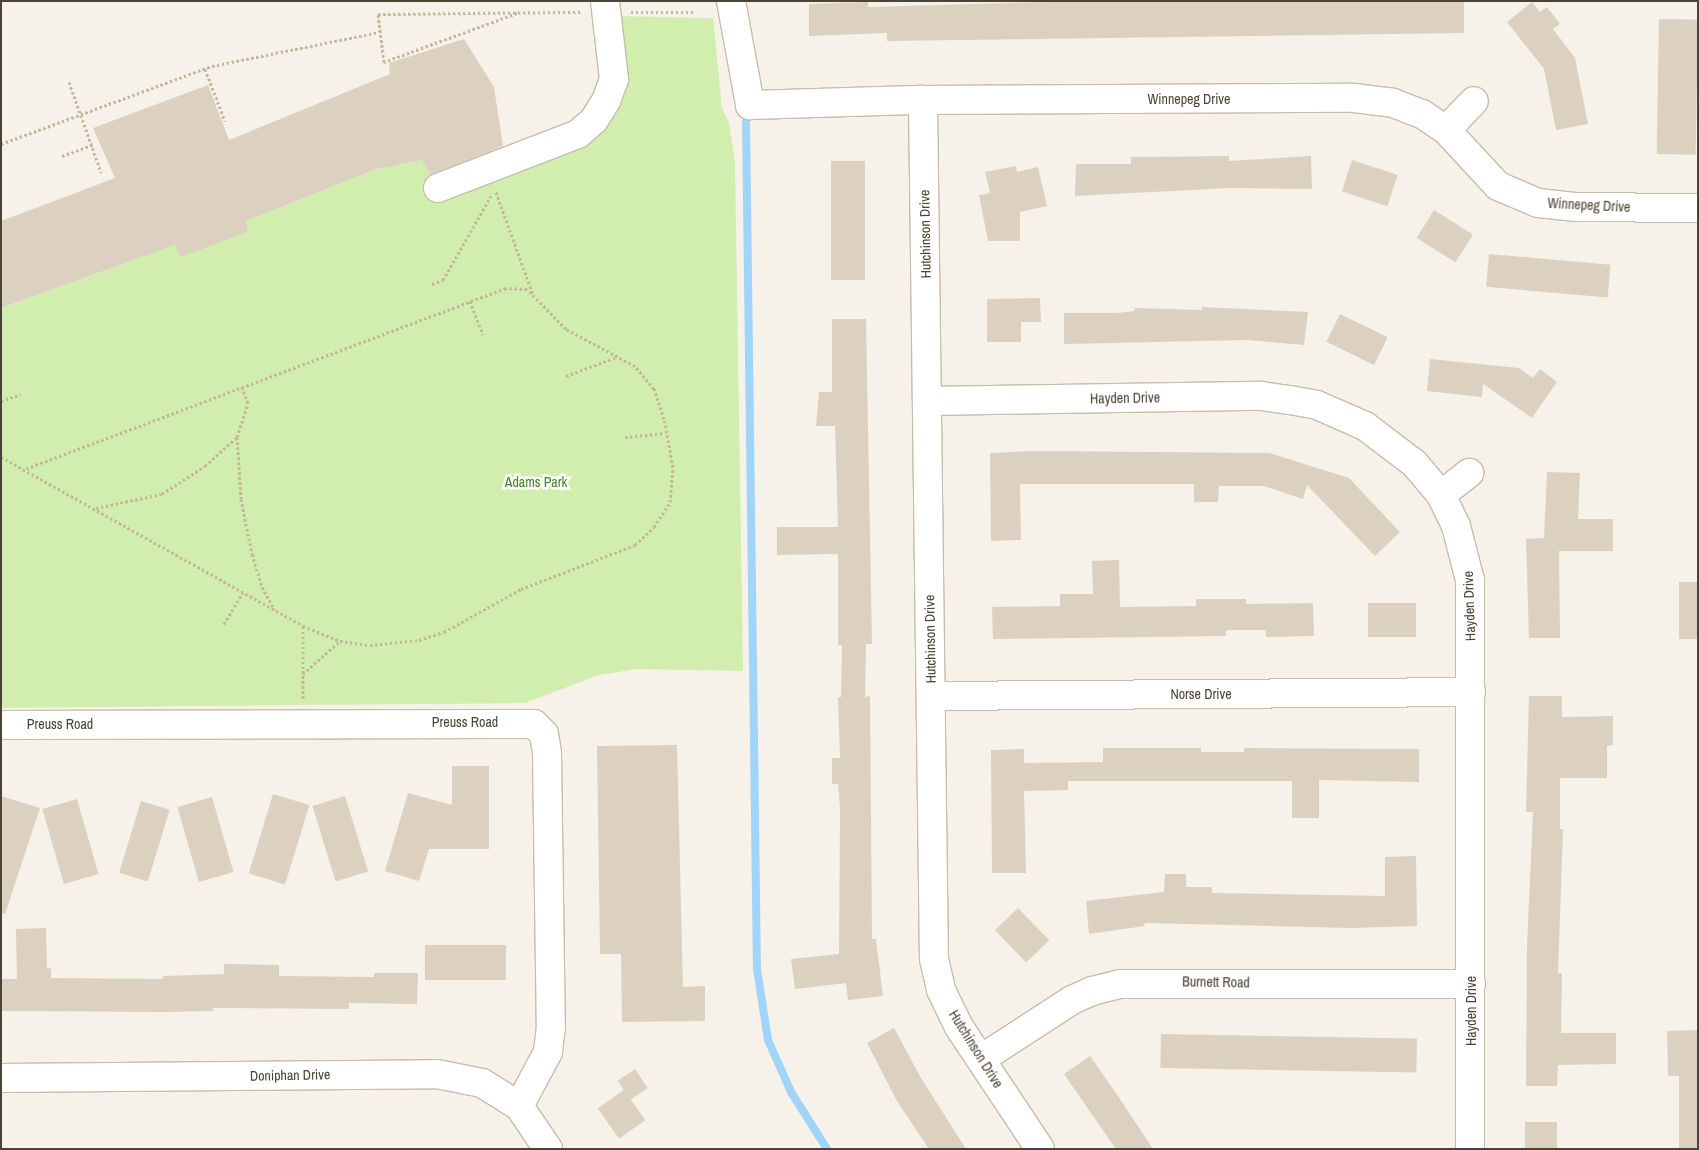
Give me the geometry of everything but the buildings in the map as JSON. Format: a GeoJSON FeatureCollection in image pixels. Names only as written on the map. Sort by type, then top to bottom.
{"type":"FeatureCollection","features":[{"type":"Feature","properties":{"kind":"street","name":"Winnepeg Drive"},"geometry":{"type":"LineString","coordinates":[[731,1],[750,105],[923,100],[1354,98],[1393,103],[1422,114],[1446,130],[1498,186],[1538,203],[1577,207],[1698,208]]}},
{"type":"Feature","properties":{"kind":"street"},"geometry":{"type":"LineString","coordinates":[[438,188],[496,177],[578,134],[594,120],[606,101],[614,79],[606,7]]}},
{"type":"Feature","properties":{"kind":"street","name":"Hutchinson Drive"},"geometry":{"type":"LineString","coordinates":[[923,100],[934,959],[941,990],[959,1027],[1040,1149]]}},
{"type":"Feature","properties":{"kind":"street"},"geometry":{"type":"LineString","coordinates":[[1446,130],[1474,101]]}},
{"type":"Feature","properties":{"kind":"street","name":"Hayden Drive"},"geometry":{"type":"LineString","coordinates":[[927,401],[1261,396],[1290,400],[1317,406],[1365,426],[1414,463],[1441,495],[1456,526],[1470,580],[1470,1149]]}},
{"type":"Feature","properties":{"kind":"street"},"geometry":{"type":"LineString","coordinates":[[1441,495],[1469,473]]}},
{"type":"Feature","properties":{"kind":"street","name":"Norse Drive"},"geometry":{"type":"LineString","coordinates":[[931,696],[1471,692]]}},
{"type":"Feature","properties":{"kind":"street","name":"Preuss Road"},"geometry":{"type":"LineString","coordinates":[[1,725],[534,724],[544,734],[546,753],[551,1027],[548,1052],[519,1106]]}},
{"type":"Feature","properties":{"kind":"street","name":"Burnett Road"},"geometry":{"type":"LineString","coordinates":[[981,1059],[1072,1000],[1092,991],[1120,984],[1471,984]]}},
{"type":"Feature","properties":{"kind":"street","name":"Doniphan Drive"},"geometry":{"type":"LineString","coordinates":[[1,1078],[437,1074],[482,1084],[519,1106],[548,1149]]}},
{"type":"Feature","properties":{"kind":"path"},"geometry":{"type":"LineString","coordinates":[[517,13],[384,62],[378,14],[517,13],[606,7],[695,12]]}},
{"type":"Feature","properties":{"kind":"path"},"geometry":{"type":"LineString","coordinates":[[1,144],[205,69],[379,32]]}},
{"type":"Feature","properties":{"kind":"path"},"geometry":{"type":"LineString","coordinates":[[205,69],[226,122]]}},
{"type":"Feature","properties":{"kind":"path"},"geometry":{"type":"LineString","coordinates":[[69,82],[101,172]]}},
{"type":"Feature","properties":{"kind":"path"},"geometry":{"type":"LineString","coordinates":[[62,156],[92,145]]}},
{"type":"Feature","properties":{"kind":"path"},"geometry":{"type":"LineString","coordinates":[[432,284],[444,280],[496,177]]}},
{"type":"Feature","properties":{"kind":"path"},"geometry":{"type":"LineString","coordinates":[[496,177],[534,297]]}},
{"type":"Feature","properties":{"kind":"path"},"geometry":{"type":"LineString","coordinates":[[1,456],[303,626],[340,641],[370,645],[395,643],[444,632],[527,586],[635,545],[654,527],[670,502],[673,467],[654,389],[635,366],[566,328],[527,289],[506,288],[25,469]]}},
{"type":"Feature","properties":{"kind":"path"},"geometry":{"type":"LineString","coordinates":[[470,301],[483,336]]}},
{"type":"Feature","properties":{"kind":"path"},"geometry":{"type":"LineString","coordinates":[[566,376],[617,357]]}},
{"type":"Feature","properties":{"kind":"path"},"geometry":{"type":"LineString","coordinates":[[242,388],[248,403],[237,436],[242,499],[250,546],[262,587],[275,610]]}},
{"type":"Feature","properties":{"kind":"path"},"geometry":{"type":"LineString","coordinates":[[1,401],[21,394]]}},
{"type":"Feature","properties":{"kind":"path"},"geometry":{"type":"LineString","coordinates":[[625,437],[666,433]]}},
{"type":"Feature","properties":{"kind":"path"},"geometry":{"type":"LineString","coordinates":[[96,508],[162,494],[187,481],[237,436]]}},
{"type":"Feature","properties":{"kind":"path"},"geometry":{"type":"LineString","coordinates":[[224,624],[243,592]]}},
{"type":"Feature","properties":{"kind":"path"},"geometry":{"type":"LineString","coordinates":[[303,626],[302,674],[304,707]]}},
{"type":"Feature","properties":{"kind":"path"},"geometry":{"type":"LineString","coordinates":[[302,674],[340,641]]}},
{"type":"Feature","properties":{"kind":"green space","name":"Adams Park"},"geometry":{"type":"Polygon","coordinates":[[[613,16],[713,18],[722,108],[729,122],[735,164],[743,671],[637,669],[599,675],[525,703],[1,708],[1,308],[175,245],[181,256],[248,232],[246,221],[373,170],[422,160],[434,180],[508,172],[594,140],[612,118],[620,91],[613,16]]]}},
{"type":"Feature","properties":{"kind":"waterway"},"geometry":{"type":"LineString","coordinates":[[746,122],[757,969],[768,1040],[791,1092],[827,1149]]}}]}
